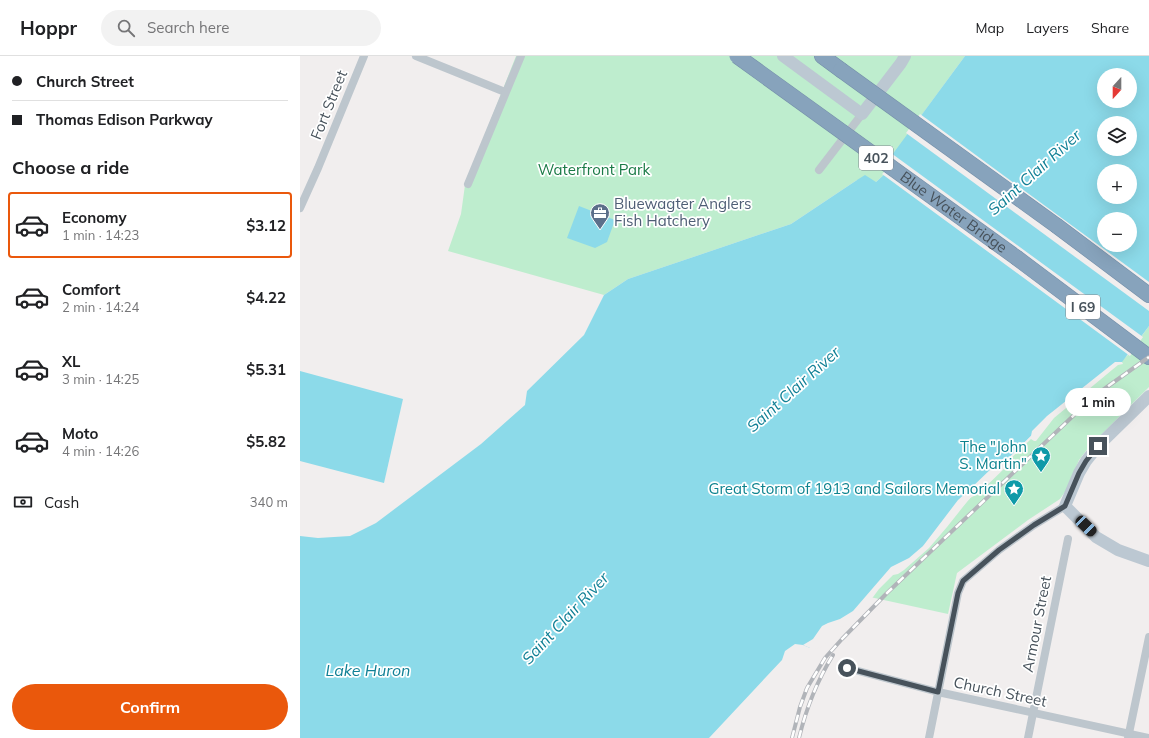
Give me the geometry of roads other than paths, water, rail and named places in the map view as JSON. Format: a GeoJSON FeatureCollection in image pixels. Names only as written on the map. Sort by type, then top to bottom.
{"type":"FeatureCollection","features":[{"type":"Feature","properties":{"kind":"highway","name":"Blue Water Bridge"},"geometry":{"type":"LineString","coordinates":[[737,56],[1017,258],[1149,357]]}},
{"type":"Feature","properties":{"kind":"highway"},"geometry":{"type":"LineString","coordinates":[[822,56],[1057,226],[1149,295]]}},
{"type":"Feature","properties":{"kind":"street","name":"Fort Street"},"geometry":{"type":"LineString","coordinates":[[300,208],[364,56]]}},
{"type":"Feature","properties":{"kind":"street"},"geometry":{"type":"LineString","coordinates":[[416,56],[432,59],[505,92]]}},
{"type":"Feature","properties":{"kind":"street"},"geometry":{"type":"LineString","coordinates":[[468,184],[521,56]]}},
{"type":"Feature","properties":{"kind":"street"},"geometry":{"type":"LineString","coordinates":[[783,56],[862,114]]}},
{"type":"Feature","properties":{"kind":"street"},"geometry":{"type":"LineString","coordinates":[[820,170],[905,56]]}},
{"type":"Feature","properties":{"kind":"street"},"geometry":{"type":"LineString","coordinates":[[929,738],[958,593],[963,581],[999,550],[1034,525],[1065,506],[1079,473],[1086,461],[1098,446],[1149,396]]}},
{"type":"Feature","properties":{"kind":"street"},"geometry":{"type":"LineString","coordinates":[[1065,506],[1096,536],[1112,547],[1149,561]]}},
{"type":"Feature","properties":{"kind":"street","name":"Armour Street"},"geometry":{"type":"LineString","coordinates":[[1028,738],[1068,539]]}},
{"type":"Feature","properties":{"kind":"street"},"geometry":{"type":"LineString","coordinates":[[1128,736],[1149,637]]}},
{"type":"Feature","properties":{"kind":"street","name":"Church Street"},"geometry":{"type":"LineString","coordinates":[[847,668],[938,692],[1128,736],[1149,738]]}},
{"type":"Feature","properties":{"kind":"water"},"geometry":{"type":"Polygon","coordinates":[[[965,56],[1149,56],[1149,326],[1122,362],[1117,363],[1031,436],[969,497],[928,546],[892,573],[839,626],[810,648],[795,644],[785,651],[782,660],[709,738],[300,738],[300,536],[318,538],[350,536],[376,523],[481,444],[525,405],[527,391],[584,335],[604,295],[628,279],[791,224],[865,175],[876,182],[899,161],[892,155],[965,56]]]}},
{"type":"Feature","properties":{"kind":"water"},"geometry":{"type":"Polygon","coordinates":[[[579,206],[615,220],[607,242],[595,248],[567,238],[579,206]]]}},
{"type":"Feature","properties":{"kind":"water"},"geometry":{"type":"Polygon","coordinates":[[[300,371],[403,399],[384,483],[300,461],[300,371]]]}},
{"type":"Feature","properties":{"kind":"railway"},"geometry":{"type":"LineString","coordinates":[[792,738],[800,707],[807,688],[825,658],[842,639],[887,593],[1093,397],[1149,357]]}},
{"type":"Feature","properties":{"kind":"railway"},"geometry":{"type":"LineString","coordinates":[[799,738],[813,695],[833,655]]}},
{"type":"Feature","properties":{"kind":"place","name":"Bluewagter Anglers Fish Hatchery"},"geometry":{"type":"Point","coordinates":[600,230]}},
{"type":"Feature","properties":{"kind":"place","name":"The \"John S. Martin\""},"geometry":{"type":"Point","coordinates":[1041,473]}},
{"type":"Feature","properties":{"kind":"place","name":"Great Storm of 1913 and Sailors Memorial"},"geometry":{"type":"Point","coordinates":[1014,506]}},
{"type":"Feature","properties":{"kind":"park label","name":"Waterfront Park"},"geometry":{"type":"Point","coordinates":[594,170]}},
{"type":"Feature","properties":{"kind":"water label","name":"Saint Clair River"},"geometry":{"type":"Point","coordinates":[1034,172]}},
{"type":"Feature","properties":{"kind":"water label","name":"Saint Clair River"},"geometry":{"type":"Point","coordinates":[793,389]}},
{"type":"Feature","properties":{"kind":"water label","name":"Saint Clair River"},"geometry":{"type":"Point","coordinates":[565,618]}},
{"type":"Feature","properties":{"kind":"water label","name":"Lake Huron"},"geometry":{"type":"Point","coordinates":[368,670]}}]}
